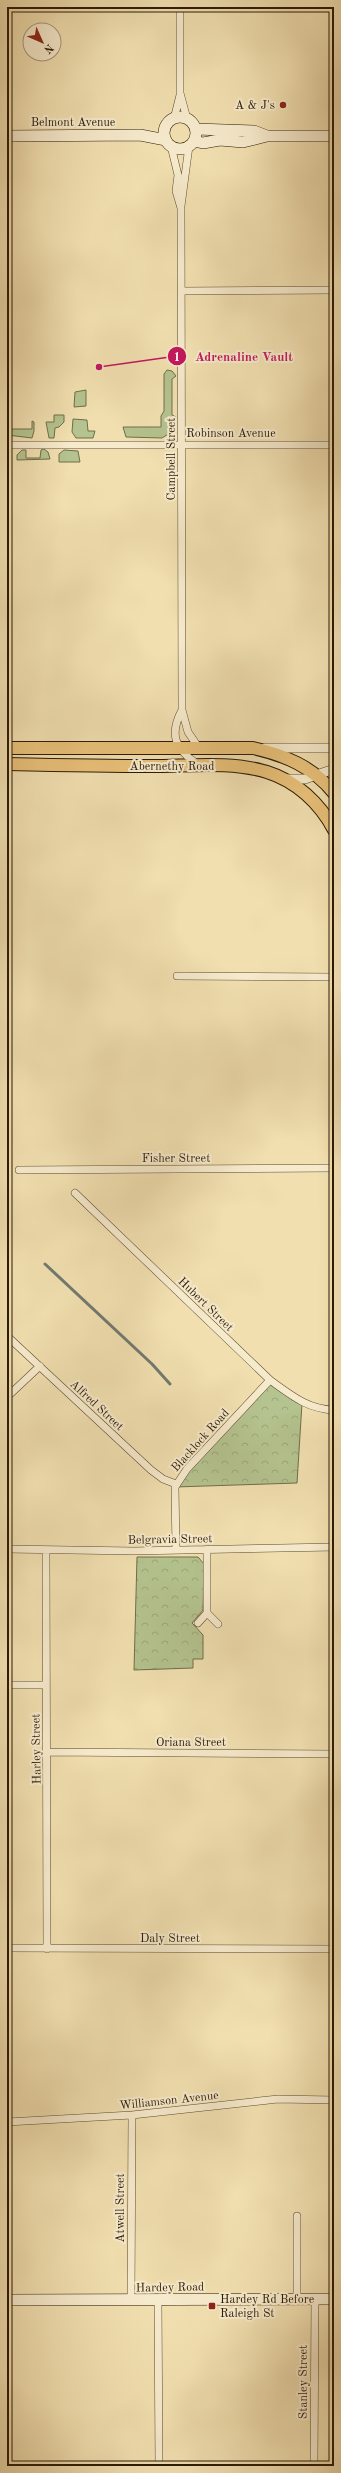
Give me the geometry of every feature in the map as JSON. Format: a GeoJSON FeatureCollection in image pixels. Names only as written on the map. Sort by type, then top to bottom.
{"type":"FeatureCollection","features":[{"type":"Feature","properties":{"kind":"main road"},"geometry":{"type":"LineString","coordinates":[[267,136],[254,131],[196,129],[187,119],[170,123],[168,143],[180,149],[191,144],[220,140],[243,142],[267,136],[334,136]]}},
{"type":"Feature","properties":{"kind":"main road","name":"Belmont Avenue"},"geometry":{"type":"LineString","coordinates":[[140,135],[170,123]]}},
{"type":"Feature","properties":{"kind":"main road"},"geometry":{"type":"LineString","coordinates":[[191,144],[196,129]]}},
{"type":"Feature","properties":{"kind":"main road","name":"Belmont Avenue"},"geometry":{"type":"LineString","coordinates":[[7,136],[140,135],[168,143]]}},
{"type":"Feature","properties":{"kind":"main road","name":"Abernethy Road"},"geometry":{"type":"LineString","coordinates":[[7,748],[253,748]]}},
{"type":"Feature","properties":{"kind":"main road"},"geometry":{"type":"LineString","coordinates":[[253,748],[287,757],[316,776],[334,793]]}},
{"type":"Feature","properties":{"kind":"main road","name":"Abernethy Road"},"geometry":{"type":"LineString","coordinates":[[7,764],[200,766],[255,770],[282,778]]}},
{"type":"Feature","properties":{"kind":"main road"},"geometry":{"type":"LineString","coordinates":[[282,778],[313,800],[334,830]]}},
{"type":"Feature","properties":{"kind":"main road","name":"Hardey Road"},"geometry":{"type":"LineString","coordinates":[[7,2300],[334,2299]]}},
{"type":"Feature","properties":{"kind":"street"},"geometry":{"type":"LineString","coordinates":[[180,7],[180,93],[187,119]]}},
{"type":"Feature","properties":{"kind":"street"},"geometry":{"type":"LineString","coordinates":[[170,123],[180,93]]}},
{"type":"Feature","properties":{"kind":"street","name":"Campbell Street"},"geometry":{"type":"LineString","coordinates":[[168,143],[178,175],[176,191],[181,208]]}},
{"type":"Feature","properties":{"kind":"street","name":"Campbell Street"},"geometry":{"type":"LineString","coordinates":[[191,144],[181,208],[182,710],[188,732],[199,748]]}},
{"type":"Feature","properties":{"kind":"street"},"geometry":{"type":"LineString","coordinates":[[182,291],[334,290]]}},
{"type":"Feature","properties":{"kind":"street","name":"Robinson Avenue"},"geometry":{"type":"LineString","coordinates":[[7,445],[334,445]]}},
{"type":"Feature","properties":{"kind":"street","name":"Campbell Street"},"geometry":{"type":"LineString","coordinates":[[178,748],[176,739],[178,719],[182,710]]}},
{"type":"Feature","properties":{"kind":"street"},"geometry":{"type":"LineString","coordinates":[[178,748],[188,759],[200,766]]}},
{"type":"Feature","properties":{"kind":"street","name":"Abernethy Road"},"geometry":{"type":"LineString","coordinates":[[253,748],[334,748]]}},
{"type":"Feature","properties":{"kind":"street","name":"Abernethy Road"},"geometry":{"type":"LineString","coordinates":[[282,778],[305,779],[334,769]]}},
{"type":"Feature","properties":{"kind":"street"},"geometry":{"type":"LineString","coordinates":[[176,976],[334,977]]}},
{"type":"Feature","properties":{"kind":"street","name":"Fisher Street"},"geometry":{"type":"LineString","coordinates":[[19,1170],[334,1168]]}},
{"type":"Feature","properties":{"kind":"street","name":"Hubert Street"},"geometry":{"type":"LineString","coordinates":[[75,1193],[270,1380],[302,1403],[323,1410],[334,1410]]}},
{"type":"Feature","properties":{"kind":"street","name":"Alfred Street"},"geometry":{"type":"LineString","coordinates":[[7,1336],[151,1470],[163,1479],[176,1484]]}},
{"type":"Feature","properties":{"kind":"street"},"geometry":{"type":"LineString","coordinates":[[7,1397],[40,1366]]}},
{"type":"Feature","properties":{"kind":"street","name":"Blacklock Road"},"geometry":{"type":"LineString","coordinates":[[176,1550],[174,1498],[176,1484],[187,1469],[270,1380]]}},
{"type":"Feature","properties":{"kind":"street","name":"Belgravia Street"},"geometry":{"type":"LineString","coordinates":[[7,1549],[176,1550],[334,1547]]}},
{"type":"Feature","properties":{"kind":"street"},"geometry":{"type":"LineString","coordinates":[[198,1623],[207,1613],[208,1549]]}},
{"type":"Feature","properties":{"kind":"street","name":"Harley Street"},"geometry":{"type":"LineString","coordinates":[[46,1550],[47,1949]]}},
{"type":"Feature","properties":{"kind":"street"},"geometry":{"type":"LineString","coordinates":[[207,1613],[218,1624]]}},
{"type":"Feature","properties":{"kind":"street"},"geometry":{"type":"LineString","coordinates":[[7,1685],[46,1684]]}},
{"type":"Feature","properties":{"kind":"street","name":"Oriana Street"},"geometry":{"type":"LineString","coordinates":[[47,1752],[334,1754]]}},
{"type":"Feature","properties":{"kind":"street","name":"Daly Street"},"geometry":{"type":"LineString","coordinates":[[7,1948],[334,1949]]}},
{"type":"Feature","properties":{"kind":"street","name":"Williamson Avenue"},"geometry":{"type":"LineString","coordinates":[[7,2122],[132,2115],[278,2099],[334,2100]]}},
{"type":"Feature","properties":{"kind":"street","name":"Atwell Street"},"geometry":{"type":"LineString","coordinates":[[131,2300],[132,2115]]}},
{"type":"Feature","properties":{"kind":"street"},"geometry":{"type":"LineString","coordinates":[[297,2298],[298,2216]]}},
{"type":"Feature","properties":{"kind":"street","name":"Stanley Street"},"geometry":{"type":"LineString","coordinates":[[314,2466],[315,2299]]}},
{"type":"Feature","properties":{"kind":"street"},"geometry":{"type":"LineString","coordinates":[[158,2300],[158,2466]]}},
{"type":"Feature","properties":{"kind":"green space"},"geometry":{"type":"Polygon","coordinates":[[[167,370],[172,371],[176,376],[172,379],[172,415],[176,417],[173,431],[162,438],[126,437],[123,427],[161,427],[161,416],[164,411],[164,374],[167,370]]]}},
{"type":"Feature","properties":{"kind":"green space"},"geometry":{"type":"Polygon","coordinates":[[[86,390],[86,406],[74,407],[75,392],[86,390]]]}},
{"type":"Feature","properties":{"kind":"green space"},"geometry":{"type":"Polygon","coordinates":[[[54,415],[64,415],[64,422],[59,427],[55,428],[54,438],[49,438],[46,422],[54,422],[54,415]]]}},
{"type":"Feature","properties":{"kind":"green space"},"geometry":{"type":"Polygon","coordinates":[[[73,419],[87,420],[88,431],[95,431],[93,438],[76,438],[72,432],[73,419]]]}},
{"type":"Feature","properties":{"kind":"green space"},"geometry":{"type":"Polygon","coordinates":[[[32,421],[34,422],[34,431],[32,438],[7,435],[7,429],[32,429],[32,421]]]}},
{"type":"Feature","properties":{"kind":"green space"},"geometry":{"type":"Polygon","coordinates":[[[44,449],[48,452],[50,459],[17,460],[17,455],[22,450],[26,450],[26,458],[40,458],[41,450],[44,449]]]}},
{"type":"Feature","properties":{"kind":"green space"},"geometry":{"type":"Polygon","coordinates":[[[64,450],[78,451],[80,462],[59,462],[59,454],[64,450]]]}},
{"type":"Feature","properties":{"kind":"green space"},"geometry":{"type":"Polygon","coordinates":[[[270,1380],[302,1403],[297,1483],[175,1487],[270,1380]]]}},
{"type":"Feature","properties":{"kind":"green space"},"geometry":{"type":"Polygon","coordinates":[[[137,1557],[198,1557],[204,1564],[203,1610],[192,1623],[203,1635],[203,1659],[193,1659],[193,1668],[134,1670],[137,1557]]]}},
{"type":"Feature","properties":{"kind":"waterway"},"geometry":{"type":"LineString","coordinates":[[45,1264],[152,1364],[170,1384]]}},
{"type":"Feature","properties":{"kind":"place","name":"A & J's"},"geometry":{"type":"Point","coordinates":[283,105]}},
{"type":"Feature","properties":{"kind":"place","name":"Adrenaline Vault"},"geometry":{"type":"Point","coordinates":[99,367]}},
{"type":"Feature","properties":{"kind":"place","name":"Hardey Rd Before Raleigh St"},"geometry":{"type":"Point","coordinates":[212,2306]}}]}
